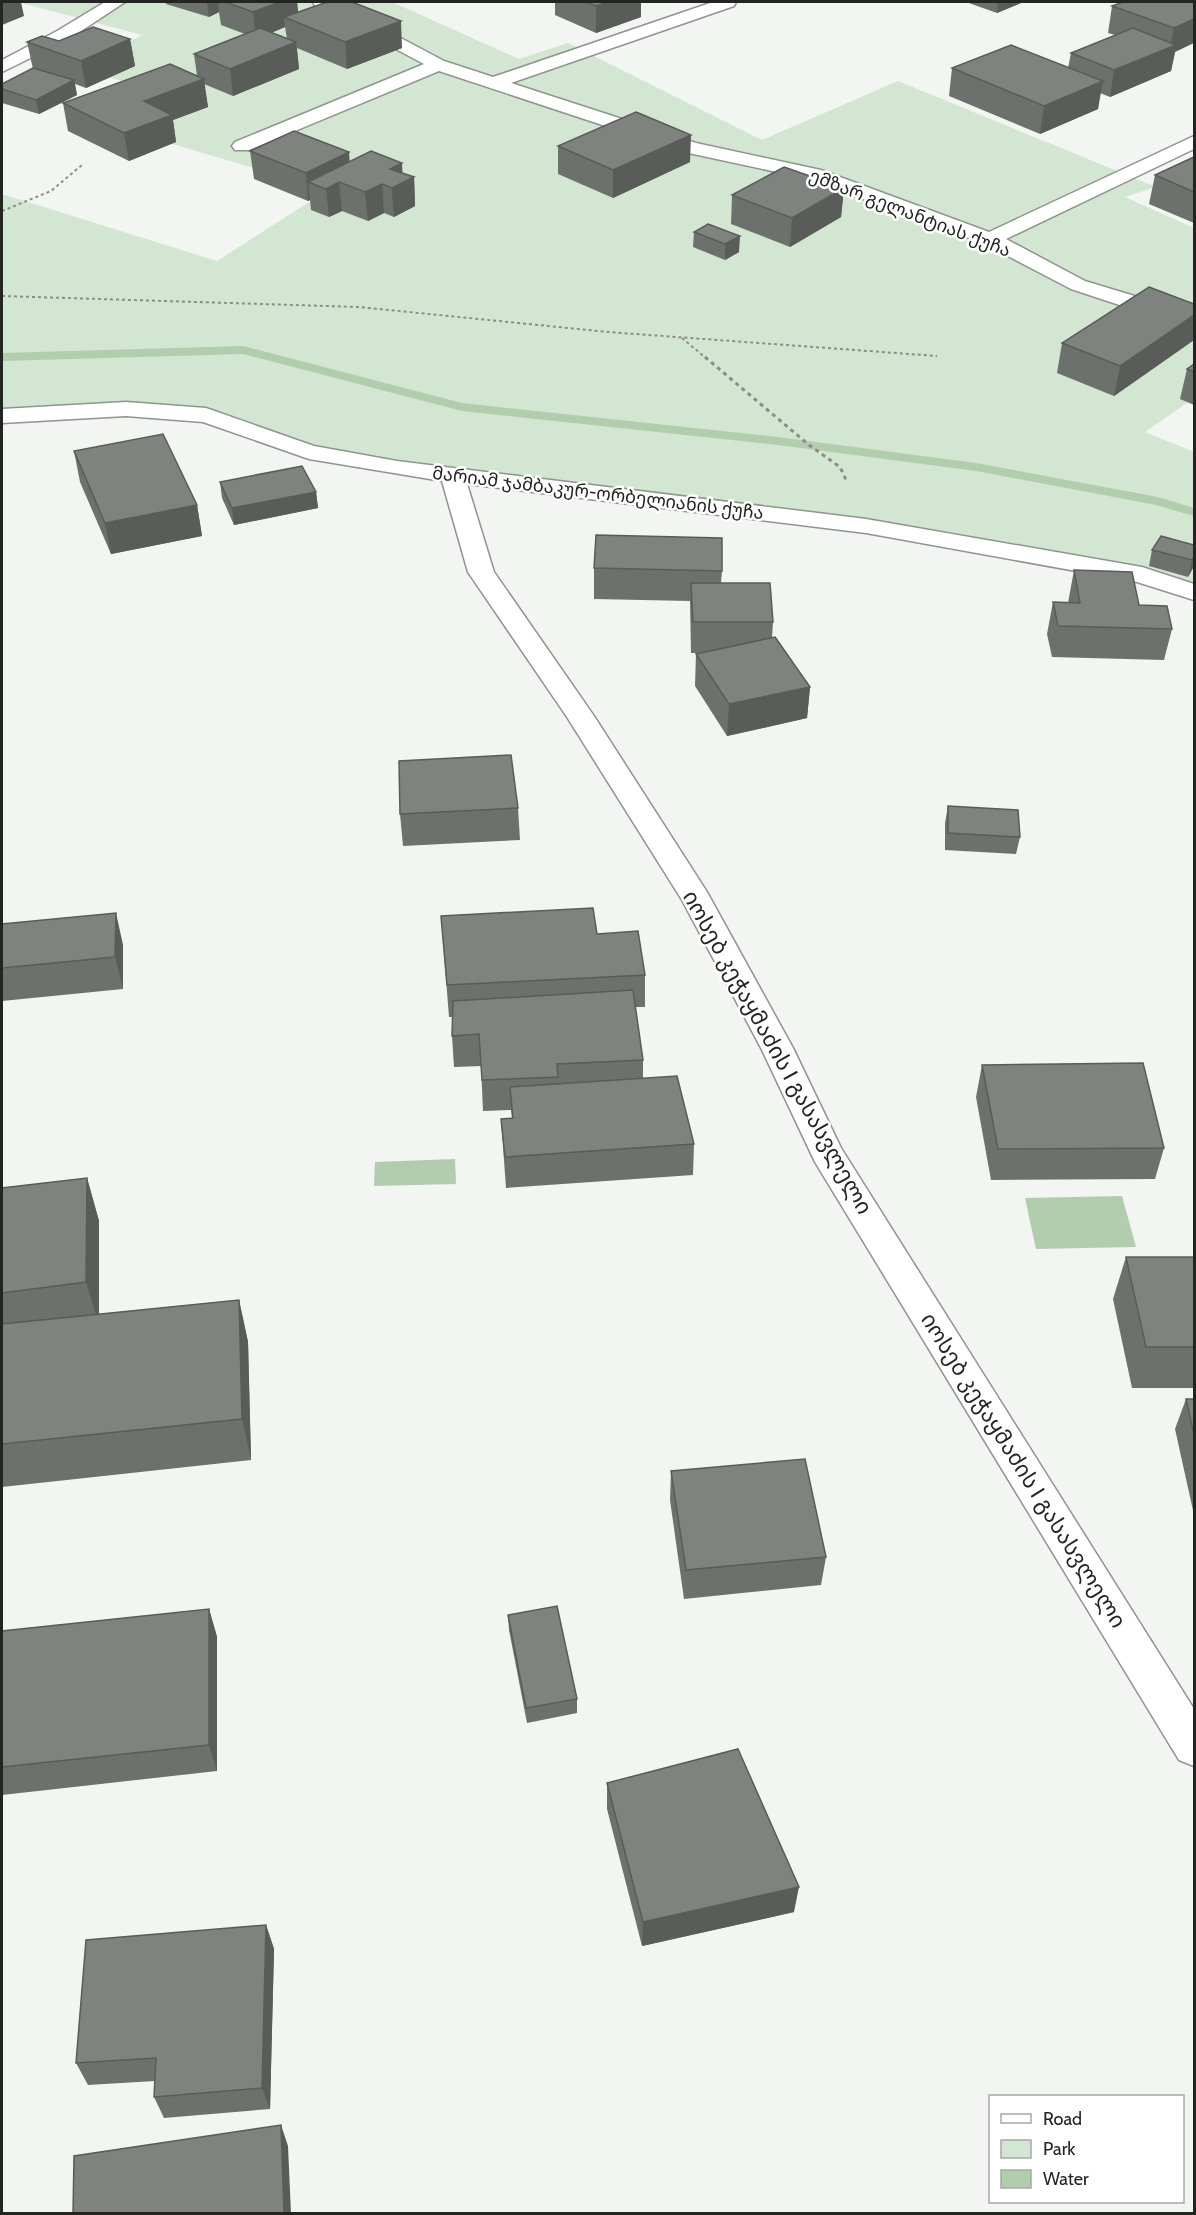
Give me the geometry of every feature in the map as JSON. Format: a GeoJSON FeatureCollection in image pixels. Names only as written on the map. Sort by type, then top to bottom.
{"type":"FeatureCollection","features":[{"type":"Feature","properties":{"kind":"street"},"geometry":{"type":"LineString","coordinates":[[2,68],[63,35],[116,2]]}},
{"type":"Feature","properties":{"kind":"street","name":"ემზარ გელანტიას ქუჩა"},"geometry":{"type":"LineString","coordinates":[[321,2],[438,65],[691,148],[814,174],[990,239],[1078,285],[1194,320]]}},
{"type":"Feature","properties":{"kind":"street"},"geometry":{"type":"LineString","coordinates":[[494,83],[728,2]]}},
{"type":"Feature","properties":{"kind":"street"},"geometry":{"type":"LineString","coordinates":[[242,146],[438,65]]}},
{"type":"Feature","properties":{"kind":"street"},"geometry":{"type":"LineString","coordinates":[[990,239],[1194,142]]}},
{"type":"Feature","properties":{"kind":"street","name":"მარიამ ჯამბაკურ-ორბელიანის ქუჩა"},"geometry":{"type":"LineString","coordinates":[[2,416],[126,409],[206,415],[309,452],[396,468],[866,526],[1142,575],[1194,592]]}},
{"type":"Feature","properties":{"kind":"street","name":"იოსებ კეჭაყმაძის I გასასვლელი"},"geometry":{"type":"LineString","coordinates":[[452,475],[481,572],[580,716],[696,899],[777,1048],[827,1153],[1194,1746]]}},
{"type":"Feature","properties":{"kind":"path"},"geometry":{"type":"LineString","coordinates":[[2,211],[51,191],[82,165]]}},
{"type":"Feature","properties":{"kind":"path"},"geometry":{"type":"LineString","coordinates":[[2,296],[358,307],[608,332],[937,356]]}},
{"type":"Feature","properties":{"kind":"path"},"geometry":{"type":"LineString","coordinates":[[681,337],[809,445],[840,467],[866,526]]}},
{"type":"Feature","properties":{"kind":"green space"},"geometry":{"type":"Polygon","coordinates":[[[18,2],[392,2],[519,59],[568,43],[762,140],[898,81],[1156,187],[1125,197],[1194,228],[1194,398],[1145,432],[1194,452],[1194,592],[1142,575],[866,526],[309,452],[206,415],[126,409],[2,416],[2,194],[217,261],[328,190],[105,124],[163,92],[78,69],[142,35],[18,2]]]}},
{"type":"Feature","properties":{"kind":"water"},"geometry":{"type":"Polygon","coordinates":[[[455,1159],[456,1184],[374,1186],[375,1162],[455,1159]]]}},
{"type":"Feature","properties":{"kind":"water"},"geometry":{"type":"Polygon","coordinates":[[[1122,1196],[1136,1247],[1036,1249],[1025,1198],[1122,1196]]]}},
{"type":"Feature","properties":{"kind":"building"},"geometry":{"type":"Polygon","coordinates":[[[225,2],[280,2],[253,12],[225,2]]]}},
{"type":"Feature","properties":{"kind":"building"},"geometry":{"type":"Polygon","coordinates":[[[327,2],[352,2],[401,21],[345,42],[284,17],[327,2]]]}},
{"type":"Feature","properties":{"kind":"building"},"geometry":{"type":"Polygon","coordinates":[[[585,2],[609,2],[596,6],[585,2]]]}},
{"type":"Feature","properties":{"kind":"building"},"geometry":{"type":"Polygon","coordinates":[[[1123,2],[1194,2],[1194,19],[1174,28],[1112,6],[1123,2]]]}},
{"type":"Feature","properties":{"kind":"building"},"geometry":{"type":"Polygon","coordinates":[[[93,27],[130,39],[81,61],[27,42],[42,36],[59,41],[93,27]]]}},
{"type":"Feature","properties":{"kind":"building"},"geometry":{"type":"Polygon","coordinates":[[[260,28],[296,42],[230,69],[194,54],[260,28]]]}},
{"type":"Feature","properties":{"kind":"building"},"geometry":{"type":"Polygon","coordinates":[[[1133,28],[1176,45],[1114,70],[1071,53],[1133,28]]]}},
{"type":"Feature","properties":{"kind":"building"},"geometry":{"type":"Polygon","coordinates":[[[1011,45],[1103,81],[1044,106],[952,68],[1011,45]]]}},
{"type":"Feature","properties":{"kind":"building"},"geometry":{"type":"Polygon","coordinates":[[[170,64],[204,79],[144,101],[172,115],[124,133],[63,103],[170,64]]]}},
{"type":"Feature","properties":{"kind":"building"},"geometry":{"type":"Polygon","coordinates":[[[33,68],[74,80],[36,100],[2,89],[2,84],[33,68]]]}},
{"type":"Feature","properties":{"kind":"building"},"geometry":{"type":"Polygon","coordinates":[[[636,112],[691,135],[613,170],[558,146],[636,112]]]}},
{"type":"Feature","properties":{"kind":"building"},"geometry":{"type":"Polygon","coordinates":[[[294,131],[349,152],[306,173],[250,151],[294,131]]]}},
{"type":"Feature","properties":{"kind":"building"},"geometry":{"type":"Polygon","coordinates":[[[371,151],[402,163],[390,169],[414,177],[392,188],[382,184],[365,192],[339,182],[326,189],[308,182],[371,151]]]}},
{"type":"Feature","properties":{"kind":"building"},"geometry":{"type":"Polygon","coordinates":[[[1194,157],[1194,192],[1155,175],[1194,157]]]}},
{"type":"Feature","properties":{"kind":"building"},"geometry":{"type":"Polygon","coordinates":[[[784,167],[844,188],[792,218],[732,195],[784,167]]]}},
{"type":"Feature","properties":{"kind":"building"},"geometry":{"type":"Polygon","coordinates":[[[708,224],[740,236],[725,244],[694,232],[708,224]]]}},
{"type":"Feature","properties":{"kind":"building"},"geometry":{"type":"Polygon","coordinates":[[[1149,287],[1194,304],[1194,315],[1120,366],[1062,343],[1149,287]]]}},
{"type":"Feature","properties":{"kind":"building"},"geometry":{"type":"Polygon","coordinates":[[[1194,364],[1194,372],[1187,369],[1194,364]]]}},
{"type":"Feature","properties":{"kind":"building"},"geometry":{"type":"Polygon","coordinates":[[[163,434],[197,505],[105,523],[74,451],[163,434]]]}},
{"type":"Feature","properties":{"kind":"building"},"geometry":{"type":"Polygon","coordinates":[[[302,466],[316,492],[232,508],[220,482],[302,466]]]}},
{"type":"Feature","properties":{"kind":"building"},"geometry":{"type":"Polygon","coordinates":[[[596,535],[722,538],[722,571],[594,568],[596,535]]]}},
{"type":"Feature","properties":{"kind":"building"},"geometry":{"type":"Polygon","coordinates":[[[1161,536],[1194,545],[1192,560],[1152,550],[1161,536]]]}},
{"type":"Feature","properties":{"kind":"building"},"geometry":{"type":"Polygon","coordinates":[[[1074,570],[1132,572],[1139,605],[1167,606],[1172,629],[1058,626],[1053,602],[1080,603],[1074,570]]]}},
{"type":"Feature","properties":{"kind":"building"},"geometry":{"type":"Polygon","coordinates":[[[691,583],[770,583],[773,622],[693,622],[691,583]]]}},
{"type":"Feature","properties":{"kind":"building"},"geometry":{"type":"Polygon","coordinates":[[[775,637],[810,687],[729,704],[696,654],[775,637]]]}},
{"type":"Feature","properties":{"kind":"building"},"geometry":{"type":"Polygon","coordinates":[[[511,755],[518,808],[400,814],[399,761],[511,755]]]}},
{"type":"Feature","properties":{"kind":"building"},"geometry":{"type":"Polygon","coordinates":[[[948,806],[1018,810],[1020,837],[948,833],[948,806]]]}},
{"type":"Feature","properties":{"kind":"building"},"geometry":{"type":"Polygon","coordinates":[[[593,908],[597,934],[638,931],[645,975],[447,985],[441,916],[593,908]]]}},
{"type":"Feature","properties":{"kind":"building"},"geometry":{"type":"Polygon","coordinates":[[[116,913],[115,957],[2,968],[2,924],[116,913]]]}},
{"type":"Feature","properties":{"kind":"building"},"geometry":{"type":"Polygon","coordinates":[[[633,990],[643,1060],[557,1064],[558,1077],[482,1080],[479,1034],[452,1036],[453,1001],[633,990]]]}},
{"type":"Feature","properties":{"kind":"building"},"geometry":{"type":"Polygon","coordinates":[[[1143,1063],[1164,1148],[998,1149],[982,1065],[1143,1063]]]}},
{"type":"Feature","properties":{"kind":"building"},"geometry":{"type":"Polygon","coordinates":[[[677,1076],[694,1144],[505,1157],[501,1119],[513,1118],[510,1087],[677,1076]]]}},
{"type":"Feature","properties":{"kind":"building"},"geometry":{"type":"Polygon","coordinates":[[[87,1178],[86,1282],[2,1293],[2,1188],[87,1178]]]}},
{"type":"Feature","properties":{"kind":"building"},"geometry":{"type":"Polygon","coordinates":[[[1126,1257],[1194,1257],[1194,1347],[1146,1347],[1126,1257]]]}},
{"type":"Feature","properties":{"kind":"building"},"geometry":{"type":"Polygon","coordinates":[[[239,1300],[242,1419],[2,1444],[2,1324],[239,1300]]]}},
{"type":"Feature","properties":{"kind":"building"},"geometry":{"type":"Polygon","coordinates":[[[1186,1399],[1194,1399],[1194,1435],[1186,1399]]]}},
{"type":"Feature","properties":{"kind":"building"},"geometry":{"type":"Polygon","coordinates":[[[805,1459],[826,1557],[686,1570],[671,1471],[805,1459]]]}},
{"type":"Feature","properties":{"kind":"building"},"geometry":{"type":"Polygon","coordinates":[[[557,1606],[577,1699],[526,1708],[508,1615],[557,1606]]]}},
{"type":"Feature","properties":{"kind":"building"},"geometry":{"type":"Polygon","coordinates":[[[209,1609],[209,1745],[2,1767],[2,1631],[209,1609]]]}},
{"type":"Feature","properties":{"kind":"building"},"geometry":{"type":"Polygon","coordinates":[[[738,1749],[799,1887],[643,1922],[607,1783],[738,1749]]]}},
{"type":"Feature","properties":{"kind":"building"},"geometry":{"type":"Polygon","coordinates":[[[266,1925],[262,2088],[154,2097],[156,2058],[76,2063],[86,1940],[266,1925]]]}},
{"type":"Feature","properties":{"kind":"building"},"geometry":{"type":"Polygon","coordinates":[[[281,2125],[284,2214],[73,2214],[74,2156],[281,2125]]]}},
{"type":"Feature","properties":{"kind":"waterway"},"geometry":{"type":"LineString","coordinates":[[2,357],[243,350],[462,407],[778,441],[976,467],[1158,501],[1194,512]]}}]}
